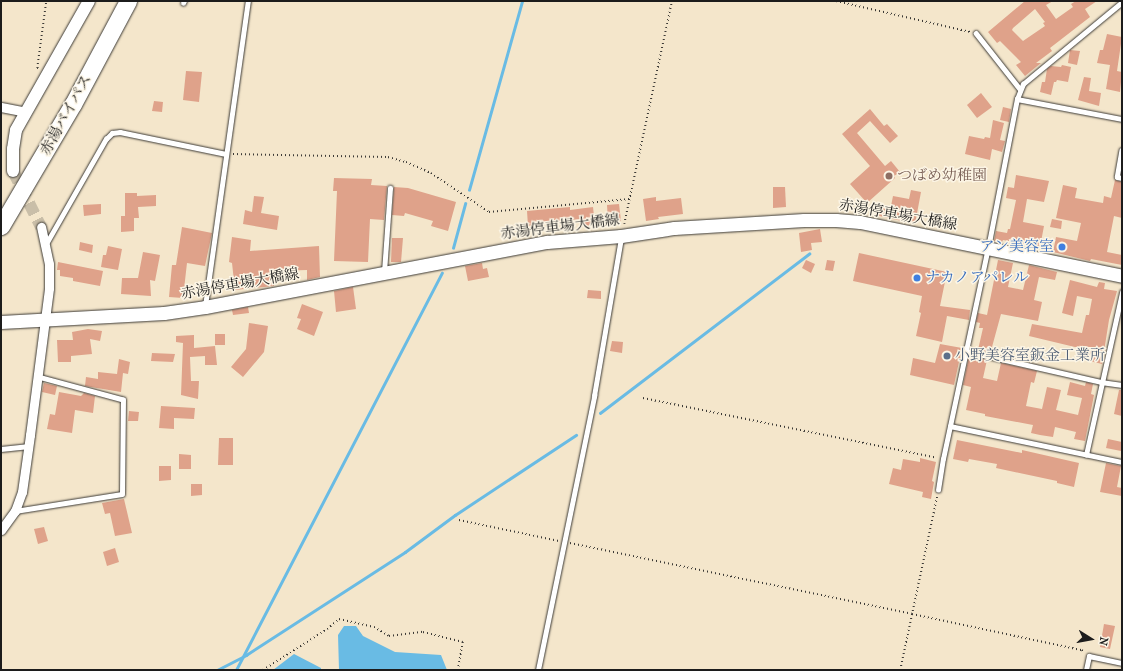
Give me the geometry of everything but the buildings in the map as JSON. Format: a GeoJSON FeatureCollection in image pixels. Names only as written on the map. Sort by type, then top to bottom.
{"type":"FeatureCollection","features":[{"type":"Feature","properties":{"kind":"highway","name":"赤湯バイパス"},"geometry":{"type":"LineString","coordinates":[[1,226],[72,104],[128,1]]}},
{"type":"Feature","properties":{"kind":"main road","name":"赤湯停車場大橋線"},"geometry":{"type":"LineString","coordinates":[[1,322],[142,315],[205,307],[547,242],[621,236],[674,228],[836,220],[860,222],[1122,276]]}},
{"type":"Feature","properties":{"kind":"street"},"geometry":{"type":"LineString","coordinates":[[13,171],[13,149],[16,130],[89,1]]}},
{"type":"Feature","properties":{"kind":"street"},"geometry":{"type":"LineString","coordinates":[[1,107],[27,112]]}},
{"type":"Feature","properties":{"kind":"street"},"geometry":{"type":"LineString","coordinates":[[1,530],[15,511],[22,492],[29,446],[49,288],[49,264],[46,244],[41,227]]}},
{"type":"Feature","properties":{"kind":"lane"},"geometry":{"type":"LineString","coordinates":[[205,307],[248,1]]}},
{"type":"Feature","properties":{"kind":"lane"},"geometry":{"type":"LineString","coordinates":[[938,490],[943,459],[988,248],[1016,98],[1023,84],[1122,2]]}},
{"type":"Feature","properties":{"kind":"lane"},"geometry":{"type":"LineString","coordinates":[[976,33],[1020,89]]}},
{"type":"Feature","properties":{"kind":"lane"},"geometry":{"type":"LineString","coordinates":[[1016,98],[1122,119]]}},
{"type":"Feature","properties":{"kind":"lane"},"geometry":{"type":"LineString","coordinates":[[46,244],[106,139],[112,133],[120,132],[226,154]]}},
{"type":"Feature","properties":{"kind":"lane"},"geometry":{"type":"LineString","coordinates":[[1122,150],[1117,177],[1122,178]]}},
{"type":"Feature","properties":{"kind":"lane"},"geometry":{"type":"LineString","coordinates":[[384,274],[390,188]]}},
{"type":"Feature","properties":{"kind":"lane"},"geometry":{"type":"LineString","coordinates":[[538,670],[594,396],[621,236]]}},
{"type":"Feature","properties":{"kind":"lane"},"geometry":{"type":"LineString","coordinates":[[1086,455],[1122,292]]}},
{"type":"Feature","properties":{"kind":"lane"},"geometry":{"type":"LineString","coordinates":[[966,351],[1101,382],[1122,384]]}},
{"type":"Feature","properties":{"kind":"lane"},"geometry":{"type":"LineString","coordinates":[[15,511],[122,494],[123,400],[38,377]]}},
{"type":"Feature","properties":{"kind":"lane"},"geometry":{"type":"LineString","coordinates":[[950,426],[1122,462]]}},
{"type":"Feature","properties":{"kind":"lane"},"geometry":{"type":"LineString","coordinates":[[1,449],[29,446]]}},
{"type":"Feature","properties":{"kind":"lane"},"geometry":{"type":"LineString","coordinates":[[1086,670],[1089,656],[1122,663]]}},
{"type":"Feature","properties":{"kind":"path"},"geometry":{"type":"LineString","coordinates":[[46,1],[37,68],[47,73]]}},
{"type":"Feature","properties":{"kind":"path"},"geometry":{"type":"LineString","coordinates":[[621,236],[672,1]]}},
{"type":"Feature","properties":{"kind":"path"},"geometry":{"type":"LineString","coordinates":[[836,1],[976,33]]}},
{"type":"Feature","properties":{"kind":"path"},"geometry":{"type":"LineString","coordinates":[[226,154],[388,157],[406,162],[431,173],[489,212],[629,199]]}},
{"type":"Feature","properties":{"kind":"path"},"geometry":{"type":"LineString","coordinates":[[643,398],[943,459]]}},
{"type":"Feature","properties":{"kind":"path"},"geometry":{"type":"LineString","coordinates":[[900,670],[938,490]]}},
{"type":"Feature","properties":{"kind":"path"},"geometry":{"type":"LineString","coordinates":[[459,520],[1082,650],[1089,656]]}},
{"type":"Feature","properties":{"kind":"path"},"geometry":{"type":"LineString","coordinates":[[263,670],[327,629],[339,619],[374,627],[389,636],[423,632],[462,642],[458,670]]}},
{"type":"Feature","properties":{"kind":"water"},"geometry":{"type":"Polygon","coordinates":[[[344,626],[356,626],[363,636],[395,652],[441,655],[447,670],[339,670],[338,635],[344,626]]]}},
{"type":"Feature","properties":{"kind":"water"},"geometry":{"type":"Polygon","coordinates":[[[294,654],[321,668],[321,670],[273,670],[294,654]]]}},
{"type":"Feature","properties":{"kind":"waterway"},"geometry":{"type":"LineString","coordinates":[[469,190],[522,1]]}},
{"type":"Feature","properties":{"kind":"waterway"},"geometry":{"type":"LineString","coordinates":[[453,248],[465,204]]}},
{"type":"Feature","properties":{"kind":"waterway"},"geometry":{"type":"LineString","coordinates":[[600,413],[809,254]]}},
{"type":"Feature","properties":{"kind":"waterway"},"geometry":{"type":"LineString","coordinates":[[236,670],[442,273]]}},
{"type":"Feature","properties":{"kind":"waterway"},"geometry":{"type":"LineString","coordinates":[[217,670],[246,655],[405,552],[455,515],[576,435]]}},
{"type":"Feature","properties":{"kind":"tunnel"},"geometry":{"type":"LineString","coordinates":[[13,171],[41,227]]}},
{"type":"Feature","properties":{"kind":"place","name":"つばめ幼稚園"},"geometry":{"type":"Point","coordinates":[889,176]}},
{"type":"Feature","properties":{"kind":"place","name":"アン美容室"},"geometry":{"type":"Point","coordinates":[1062,247]}},
{"type":"Feature","properties":{"kind":"place","name":"ナカノアパレル"},"geometry":{"type":"Point","coordinates":[917,278]}},
{"type":"Feature","properties":{"kind":"place","name":"小野美容室鈑金工業所"},"geometry":{"type":"Point","coordinates":[947,356]}}]}
